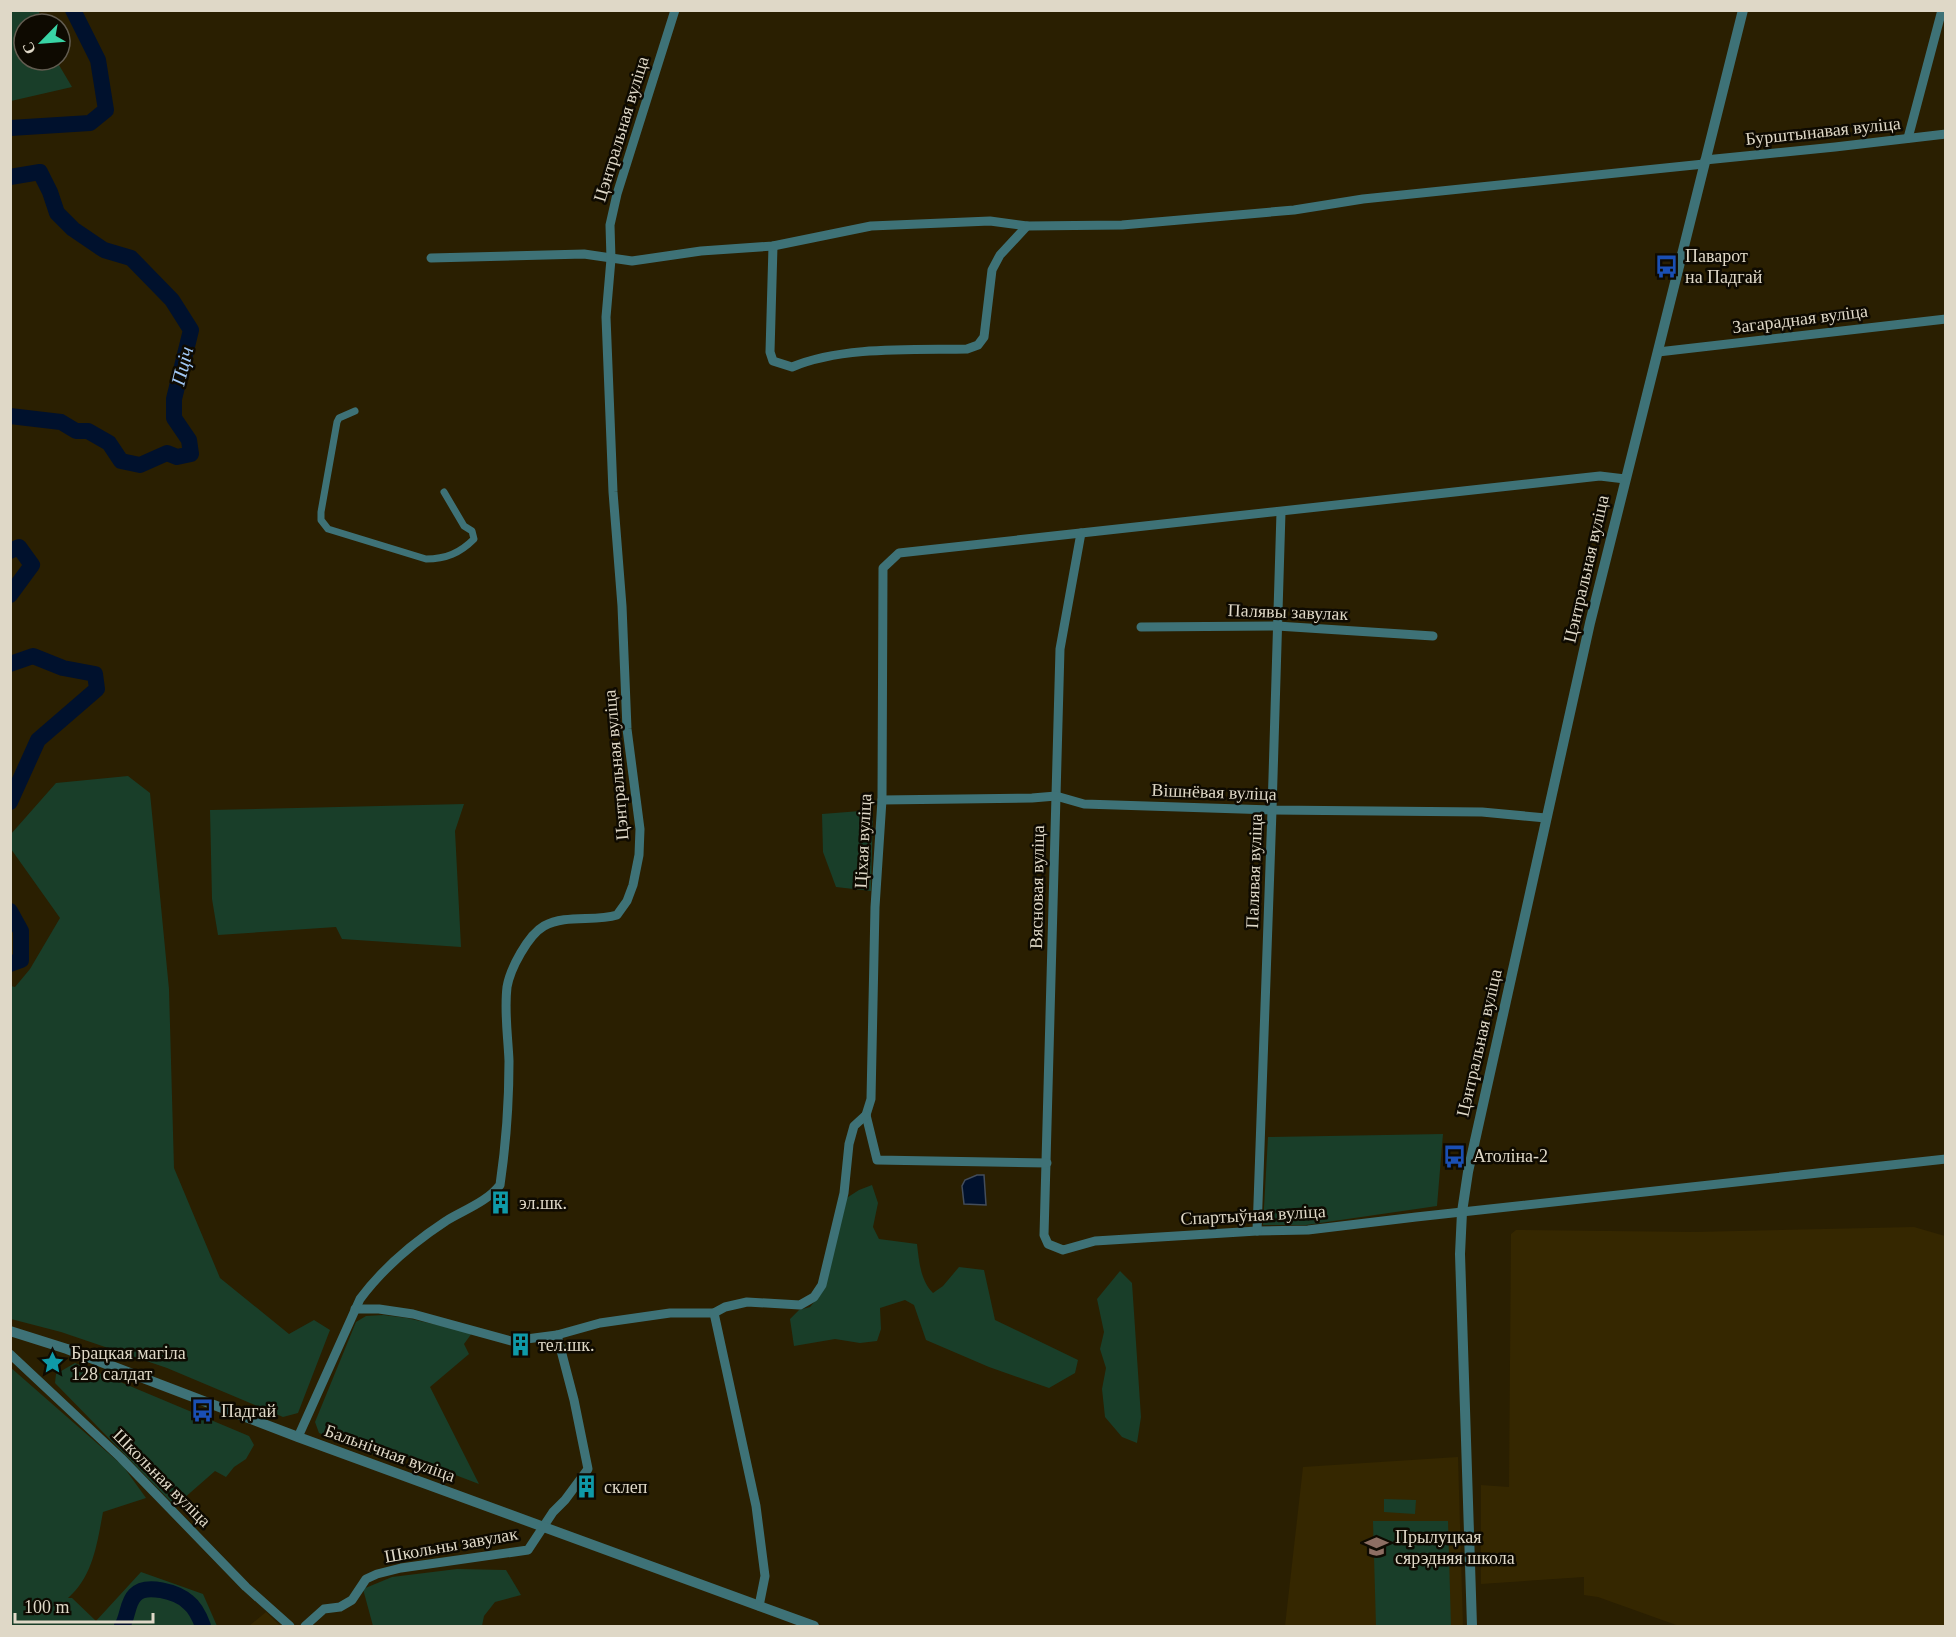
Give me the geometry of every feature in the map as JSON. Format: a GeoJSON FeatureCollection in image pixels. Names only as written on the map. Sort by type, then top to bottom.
{"type":"FeatureCollection","features":[{"type":"Feature","properties":{"kind":"street","name":"Цэнтральная вуліца"},"geometry":{"type":"LineString","coordinates":[[355,1309],[374,1280],[402,1254],[445,1222],[488,1197],[500,1185],[509,1061],[507,985],[517,960],[532,936],[543,926],[556,921],[617,915],[627,901],[636,874],[640,829],[627,729],[606,317],[612,211],[675,10]]}},
{"type":"Feature","properties":{"kind":"street","name":"Цэнтральная вуліца"},"geometry":{"type":"LineString","coordinates":[[1472,1626],[1460,1254],[1462,1212],[1475,1134],[1624,479],[1743,10]]}},
{"type":"Feature","properties":{"kind":"street"},"geometry":{"type":"LineString","coordinates":[[1908,138],[1942,10]]}},
{"type":"Feature","properties":{"kind":"street","name":"Бурштынавая вуліца"},"geometry":{"type":"LineString","coordinates":[[773,246],[871,226],[990,221],[1027,226],[1122,225],[1294,210],[1363,199],[1946,134]]}},
{"type":"Feature","properties":{"kind":"street"},"geometry":{"type":"LineString","coordinates":[[431,258],[584,254],[632,261],[701,251],[773,246],[770,352],[773,362],[792,367],[813,358],[876,351],[967,349],[978,345],[984,337],[992,270],[1000,255],[1027,226]]}},
{"type":"Feature","properties":{"kind":"street","name":"Загарадная вуліца"},"geometry":{"type":"LineString","coordinates":[[1658,352],[1946,319]]}},
{"type":"Feature","properties":{"kind":"street"},"geometry":{"type":"LineString","coordinates":[[355,411],[339,418],[337,422],[321,512],[321,520],[328,528],[426,559],[441,559],[464,549],[474,539],[472,531],[464,526],[444,492]]}},
{"type":"Feature","properties":{"kind":"street"},"geometry":{"type":"LineString","coordinates":[[1081,533],[1600,476],[1624,479]]}},
{"type":"Feature","properties":{"kind":"street","name":"Палявая вуліца"},"geometry":{"type":"LineString","coordinates":[[1257,1230],[1281,512]]}},
{"type":"Feature","properties":{"kind":"street","name":"Ціхая вуліца"},"geometry":{"type":"LineString","coordinates":[[866,1115],[871,1099],[875,907],[882,800],[883,568],[899,553],[1081,533]]}},
{"type":"Feature","properties":{"kind":"street","name":"Вясновая вуліца"},"geometry":{"type":"LineString","coordinates":[[1048,1244],[1044,1235],[1060,649],[1081,533]]}},
{"type":"Feature","properties":{"kind":"street","name":"Палявы завулак"},"geometry":{"type":"LineString","coordinates":[[1141,627],[1277,626],[1433,636]]}},
{"type":"Feature","properties":{"kind":"street","name":"Вішнёвая вуліца"},"geometry":{"type":"LineString","coordinates":[[882,800],[1056,796],[1084,804],[1272,810],[1482,812],[1546,818]]}},
{"type":"Feature","properties":{"kind":"street"},"geometry":{"type":"LineString","coordinates":[[298,1437],[355,1309],[379,1309],[413,1314],[511,1341],[557,1335],[600,1323],[670,1313],[714,1313],[724,1306],[747,1302],[800,1305],[814,1297],[822,1285],[844,1193],[849,1144],[854,1126],[866,1115],[878,1160],[1047,1163]]}},
{"type":"Feature","properties":{"kind":"street","name":"Спартыўная вуліца"},"geometry":{"type":"LineString","coordinates":[[1048,1244],[1063,1250],[1095,1241],[1257,1230],[1308,1230],[1946,1159]]}},
{"type":"Feature","properties":{"kind":"street"},"geometry":{"type":"LineString","coordinates":[[714,1313],[756,1506],[765,1576],[759,1606]]}},
{"type":"Feature","properties":{"kind":"street","name":"Бальнічная вуліца"},"geometry":{"type":"LineString","coordinates":[[10,1331],[67,1349],[298,1437],[814,1626]]}},
{"type":"Feature","properties":{"kind":"street","name":"Школьны завулак"},"geometry":{"type":"LineString","coordinates":[[305,1626],[324,1609],[340,1607],[352,1600],[366,1579],[377,1574],[413,1566],[528,1550],[542,1527],[588,1470],[574,1400],[557,1335]]}},
{"type":"Feature","properties":{"kind":"street","name":"Школьная вуліца"},"geometry":{"type":"LineString","coordinates":[[10,1354],[121,1458],[246,1587],[290,1626]]}},
{"type":"Feature","properties":{"kind":"shaded area"},"geometry":{"type":"Polygon","coordinates":[[[1914,1227],[1945,1236],[1945,1626],[1679,1626],[1598,1597],[1584,1595],[1584,1577],[1481,1584],[1481,1485],[1509,1487],[1511,1234],[1516,1230],[1694,1232],[1914,1227]]]}},
{"type":"Feature","properties":{"kind":"shaded area","name":"Прылуцкая сярэдняя школа"},"geometry":{"type":"Polygon","coordinates":[[[1458,1457],[1463,1626],[1285,1626],[1303,1467],[1458,1457]]]}},
{"type":"Feature","properties":{"kind":"shaded area"},"geometry":{"type":"Polygon","coordinates":[[[266,1612],[280,1626],[249,1626],[266,1612]]]}},
{"type":"Feature","properties":{"kind":"green space"},"geometry":{"type":"Polygon","coordinates":[[[11,10],[39,11],[12,12],[12,72],[63,72],[72,87],[11,101],[11,10]]]}},
{"type":"Feature","properties":{"kind":"green space"},"geometry":{"type":"Polygon","coordinates":[[[128,776],[150,793],[169,989],[174,1168],[220,1278],[289,1334],[314,1320],[330,1330],[298,1413],[283,1417],[167,1368],[61,1332],[11,1319],[11,986],[15,987],[30,969],[60,918],[11,849],[11,834],[56,783],[128,776]]]}},
{"type":"Feature","properties":{"kind":"green space"},"geometry":{"type":"Polygon","coordinates":[[[464,804],[455,831],[461,947],[342,939],[336,927],[218,935],[212,899],[210,810],[464,804]]]}},
{"type":"Feature","properties":{"kind":"green space"},"geometry":{"type":"Polygon","coordinates":[[[873,810],[871,891],[836,887],[823,852],[822,814],[873,810]]]}},
{"type":"Feature","properties":{"kind":"green space"},"geometry":{"type":"Polygon","coordinates":[[[1443,1134],[1437,1206],[1306,1225],[1263,1225],[1268,1137],[1443,1134]]]}},
{"type":"Feature","properties":{"kind":"green space"},"geometry":{"type":"Polygon","coordinates":[[[872,1185],[878,1203],[873,1227],[879,1239],[917,1244],[923,1276],[933,1293],[943,1286],[959,1267],[984,1270],[995,1320],[1078,1360],[1075,1373],[1049,1388],[989,1367],[926,1340],[914,1305],[905,1300],[880,1308],[881,1329],[877,1341],[860,1343],[835,1339],[794,1346],[790,1319],[799,1310],[810,1307],[821,1294],[845,1199],[872,1185]]]}},
{"type":"Feature","properties":{"kind":"green space"},"geometry":{"type":"Polygon","coordinates":[[[1120,1271],[1132,1283],[1141,1417],[1137,1443],[1122,1437],[1105,1417],[1102,1389],[1106,1368],[1100,1349],[1104,1332],[1097,1299],[1120,1271]]]}},
{"type":"Feature","properties":{"kind":"green space"},"geometry":{"type":"Polygon","coordinates":[[[383,1315],[407,1318],[472,1333],[464,1344],[469,1354],[430,1387],[479,1484],[403,1455],[398,1464],[319,1433],[315,1422],[356,1322],[366,1316],[383,1315]]]}},
{"type":"Feature","properties":{"kind":"green space"},"geometry":{"type":"Polygon","coordinates":[[[75,1363],[249,1436],[254,1445],[246,1459],[234,1467],[226,1477],[215,1471],[175,1506],[55,1383],[56,1374],[75,1363]]]}},
{"type":"Feature","properties":{"kind":"green space"},"geometry":{"type":"Polygon","coordinates":[[[10,1367],[123,1466],[146,1498],[103,1512],[93,1559],[83,1580],[68,1598],[72,1598],[96,1621],[141,1572],[203,1594],[217,1626],[11,1626],[10,1367]]]}},
{"type":"Feature","properties":{"kind":"green space"},"geometry":{"type":"Polygon","coordinates":[[[1384,1499],[1416,1500],[1415,1514],[1384,1512],[1384,1499]]]}},
{"type":"Feature","properties":{"kind":"green space"},"geometry":{"type":"Polygon","coordinates":[[[1373,1521],[1448,1521],[1451,1626],[1376,1626],[1373,1521]]]}},
{"type":"Feature","properties":{"kind":"green space"},"geometry":{"type":"Polygon","coordinates":[[[457,1569],[506,1570],[521,1595],[495,1602],[484,1616],[482,1626],[373,1626],[363,1589],[392,1577],[457,1569]]]}},
{"type":"Feature","properties":{"kind":"water"},"geometry":{"type":"Polygon","coordinates":[[[984,1175],[986,1205],[964,1204],[962,1186],[965,1180],[984,1175]]]}},
{"type":"Feature","properties":{"kind":"waterway","name":"Пціч"},"geometry":{"type":"LineString","coordinates":[[10,128],[90,123],[106,110],[98,60],[73,10]]}},
{"type":"Feature","properties":{"kind":"waterway","name":"Пціч"},"geometry":{"type":"LineString","coordinates":[[10,177],[40,172],[57,213],[73,229],[104,250],[131,258],[172,300],[191,330],[174,399],[174,418],[189,440],[191,454],[177,457],[167,453],[140,465],[121,461],[109,443],[88,431],[76,431],[61,422],[10,416]]}},
{"type":"Feature","properties":{"kind":"waterway","name":"Пціч"},"geometry":{"type":"LineString","coordinates":[[10,551],[19,547],[32,565],[10,595]]}},
{"type":"Feature","properties":{"kind":"waterway","name":"Пціч"},"geometry":{"type":"LineString","coordinates":[[10,664],[33,656],[63,668],[95,674],[97,689],[38,740],[10,802]]}},
{"type":"Feature","properties":{"kind":"waterway","name":"Пціч"},"geometry":{"type":"LineString","coordinates":[[10,911],[21,931],[21,960],[10,964]]}},
{"type":"Feature","properties":{"kind":"waterway","name":"Пціч"},"geometry":{"type":"LineString","coordinates":[[122,1626],[130,1602],[135,1595],[140,1591],[154,1589],[183,1598],[195,1610],[203,1626]]}},
{"type":"Feature","properties":{"kind":"place","name":"Паварот на Падгай"},"geometry":{"type":"Point","coordinates":[1667,266]}},
{"type":"Feature","properties":{"kind":"place","name":"Атоліна-2"},"geometry":{"type":"Point","coordinates":[1455,1156]}},
{"type":"Feature","properties":{"kind":"place","name":"эл.шк."},"geometry":{"type":"Point","coordinates":[501,1203]}},
{"type":"Feature","properties":{"kind":"place","name":"тел.шк."},"geometry":{"type":"Point","coordinates":[520,1345]}},
{"type":"Feature","properties":{"kind":"place","name":"Брацкая магіла 128 салдат"},"geometry":{"type":"Point","coordinates":[53,1363]}},
{"type":"Feature","properties":{"kind":"place","name":"Падгай"},"geometry":{"type":"Point","coordinates":[203,1411]}},
{"type":"Feature","properties":{"kind":"place","name":"склеп"},"geometry":{"type":"Point","coordinates":[586,1487]}},
{"type":"Feature","properties":{"kind":"place","name":"Прылуцкая сярэдняя школа"},"geometry":{"type":"Point","coordinates":[1377,1547]}}]}
